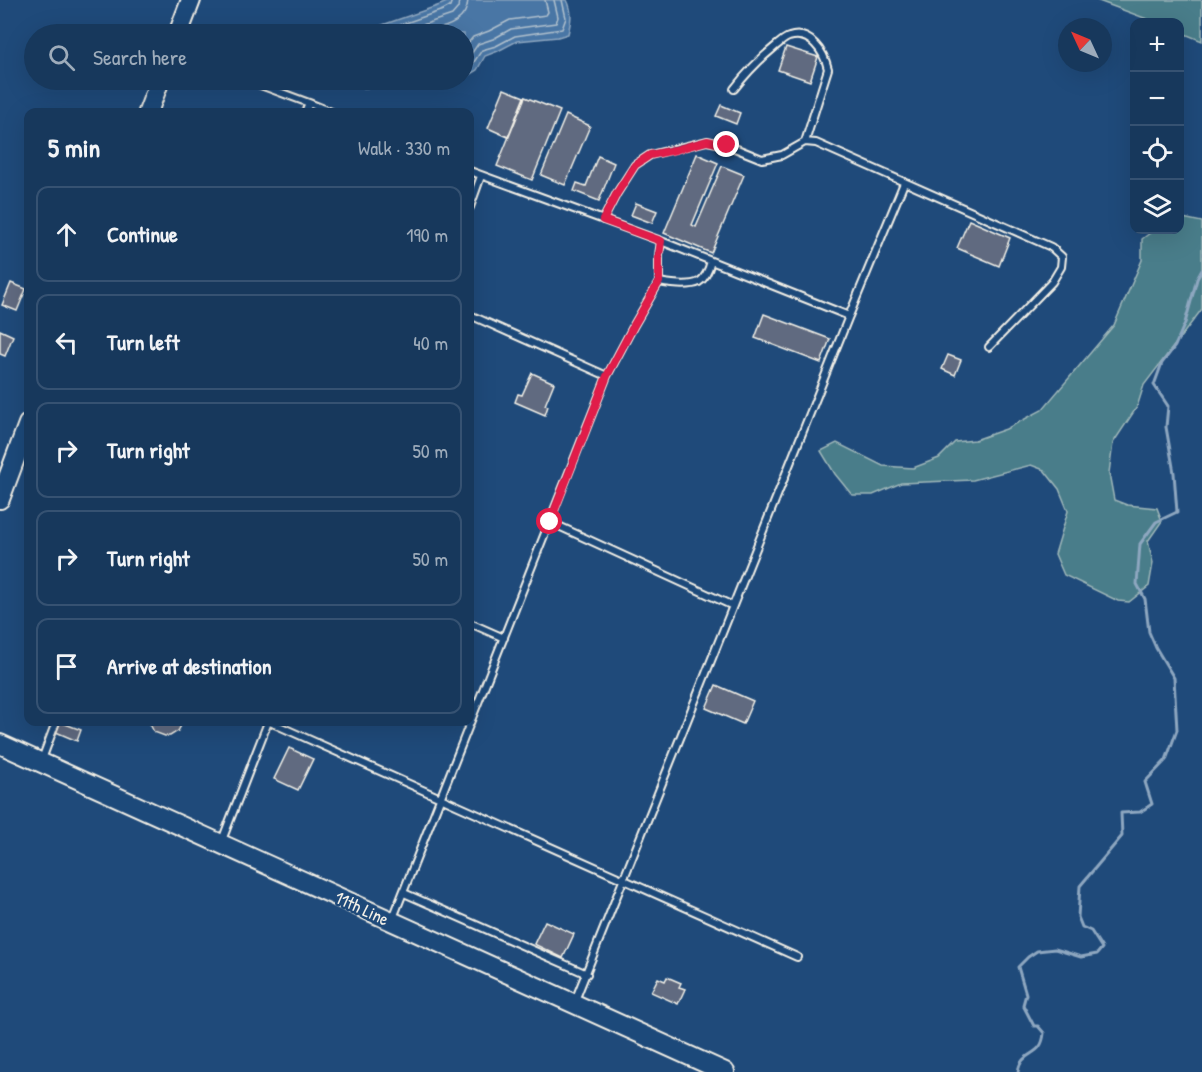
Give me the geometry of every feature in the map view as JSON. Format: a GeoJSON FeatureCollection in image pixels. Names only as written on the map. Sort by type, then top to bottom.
{"type":"FeatureCollection","features":[{"type":"Feature","properties":{"kind":"main road"},"geometry":{"type":"LineString","coordinates":[[182,24],[191,0]]}},
{"type":"Feature","properties":{"kind":"main road"},"geometry":{"type":"LineString","coordinates":[[150,108],[156,90]]}},
{"type":"Feature","properties":{"kind":"main road"},"geometry":{"type":"LineString","coordinates":[[0,499],[24,435]]}},
{"type":"Feature","properties":{"kind":"main road","name":"11th Line"},"geometry":{"type":"LineString","coordinates":[[0,744],[725,1072]]}},
{"type":"Feature","properties":{"kind":"lane"},"geometry":{"type":"LineString","coordinates":[[734,89],[753,66],[789,37],[800,36],[810,40],[819,47],[828,69],[805,142]]}},
{"type":"Feature","properties":{"kind":"lane"},"geometry":{"type":"LineString","coordinates":[[274,90],[321,108]]}},
{"type":"Feature","properties":{"kind":"lane"},"geometry":{"type":"LineString","coordinates":[[307,108],[309,103]]}},
{"type":"Feature","properties":{"kind":"lane"},"geometry":{"type":"LineString","coordinates":[[603,220],[635,165],[650,155],[707,141],[727,145],[762,159],[782,155],[805,142],[816,143],[1051,247],[1062,257],[1061,267],[1052,282],[988,347]]}},
{"type":"Feature","properties":{"kind":"lane"},"geometry":{"type":"LineString","coordinates":[[474,173],[661,241],[849,316]]}},
{"type":"Feature","properties":{"kind":"lane"},"geometry":{"type":"LineString","coordinates":[[474,196],[481,176]]}},
{"type":"Feature","properties":{"kind":"lane"},"geometry":{"type":"LineString","coordinates":[[574,1003],[904,183]]}},
{"type":"Feature","properties":{"kind":"lane"},"geometry":{"type":"LineString","coordinates":[[474,714],[607,376],[659,282],[661,241]]}},
{"type":"Feature","properties":{"kind":"lane"},"geometry":{"type":"LineString","coordinates":[[659,282],[682,285],[699,282],[707,274],[711,261]]}},
{"type":"Feature","properties":{"kind":"lane"},"geometry":{"type":"LineString","coordinates":[[474,317],[607,376]]}},
{"type":"Feature","properties":{"kind":"lane"},"geometry":{"type":"LineString","coordinates":[[550,522],[733,606]]}},
{"type":"Feature","properties":{"kind":"lane"},"geometry":{"type":"LineString","coordinates":[[474,625],[504,638]]}},
{"type":"Feature","properties":{"kind":"lane"},"geometry":{"type":"LineString","coordinates":[[40,762],[54,726]]}},
{"type":"Feature","properties":{"kind":"lane"},"geometry":{"type":"LineString","coordinates":[[221,843],[267,726]]}},
{"type":"Feature","properties":{"kind":"lane"},"geometry":{"type":"LineString","coordinates":[[278,726],[797,957]]}},
{"type":"Feature","properties":{"kind":"lane"},"geometry":{"type":"LineString","coordinates":[[392,922],[469,726]]}},
{"type":"Feature","properties":{"kind":"lane"},"geometry":{"type":"LineString","coordinates":[[404,892],[587,974]]}},
{"type":"Feature","properties":{"kind":"green space"},"geometry":{"type":"Polygon","coordinates":[[[1096,0],[1202,0],[1202,41],[1184,34],[1184,18],[1144,18],[1096,0]]]}},
{"type":"Feature","properties":{"kind":"green space"},"geometry":{"type":"Polygon","coordinates":[[[1184,218],[1202,222],[1202,309],[1144,385],[1137,407],[1113,443],[1109,473],[1114,500],[1127,505],[1157,508],[1162,521],[1148,541],[1153,563],[1149,586],[1129,602],[1118,601],[1064,575],[1055,554],[1068,511],[1059,489],[1044,470],[1031,465],[973,480],[901,483],[873,495],[852,495],[835,474],[821,451],[837,443],[883,466],[913,468],[939,458],[955,442],[975,440],[1006,429],[1042,410],[1114,325],[1142,260],[1142,239],[1149,234],[1184,234],[1184,218]]]}},
{"type":"Feature","properties":{"kind":"water"},"geometry":{"type":"Polygon","coordinates":[[[451,0],[567,0],[571,17],[568,34],[517,41],[485,56],[474,72],[474,24],[385,24],[451,0]]]}},
{"type":"Feature","properties":{"kind":"building"},"geometry":{"type":"Polygon","coordinates":[[[786,47],[818,57],[810,81],[778,70],[786,47]]]}},
{"type":"Feature","properties":{"kind":"building"},"geometry":{"type":"Polygon","coordinates":[[[504,89],[524,97],[508,137],[488,128],[504,89]]]}},
{"type":"Feature","properties":{"kind":"building"},"geometry":{"type":"Polygon","coordinates":[[[525,97],[560,111],[532,180],[497,166],[525,97]]]}},
{"type":"Feature","properties":{"kind":"building"},"geometry":{"type":"Polygon","coordinates":[[[721,105],[740,113],[736,124],[716,116],[721,105]]]}},
{"type":"Feature","properties":{"kind":"building"},"geometry":{"type":"Polygon","coordinates":[[[566,115],[590,126],[565,185],[541,175],[566,115]]]}},
{"type":"Feature","properties":{"kind":"building"},"geometry":{"type":"Polygon","coordinates":[[[697,154],[718,163],[692,225],[696,227],[722,166],[744,175],[711,253],[664,233],[697,154]]]}},
{"type":"Feature","properties":{"kind":"building"},"geometry":{"type":"Polygon","coordinates":[[[598,156],[614,163],[599,201],[574,191],[577,183],[586,186],[598,156]]]}},
{"type":"Feature","properties":{"kind":"building"},"geometry":{"type":"Polygon","coordinates":[[[636,203],[657,211],[652,223],[631,215],[636,203]]]}},
{"type":"Feature","properties":{"kind":"building"},"geometry":{"type":"Polygon","coordinates":[[[969,220],[1010,238],[999,266],[957,248],[969,220]]]}},
{"type":"Feature","properties":{"kind":"building"},"geometry":{"type":"Polygon","coordinates":[[[11,283],[24,288],[17,311],[2,305],[11,283]]]}},
{"type":"Feature","properties":{"kind":"building"},"geometry":{"type":"Polygon","coordinates":[[[764,314],[830,339],[821,363],[755,338],[764,314]]]}},
{"type":"Feature","properties":{"kind":"building"},"geometry":{"type":"Polygon","coordinates":[[[0,330],[13,336],[5,356],[0,354],[0,330]]]}},
{"type":"Feature","properties":{"kind":"building"},"geometry":{"type":"Polygon","coordinates":[[[948,355],[961,360],[955,375],[942,369],[948,355]]]}},
{"type":"Feature","properties":{"kind":"building"},"geometry":{"type":"Polygon","coordinates":[[[532,373],[554,383],[545,405],[548,406],[545,415],[515,402],[518,394],[522,395],[532,373]]]}},
{"type":"Feature","properties":{"kind":"building"},"geometry":{"type":"Polygon","coordinates":[[[716,685],[753,701],[743,724],[706,708],[716,685]]]}},
{"type":"Feature","properties":{"kind":"building"},"geometry":{"type":"Polygon","coordinates":[[[58,726],[70,726],[81,730],[77,741],[56,732],[58,726]]]}},
{"type":"Feature","properties":{"kind":"building"},"geometry":{"type":"Polygon","coordinates":[[[151,726],[181,726],[170,736],[154,732],[151,726]]]}},
{"type":"Feature","properties":{"kind":"building"},"geometry":{"type":"Polygon","coordinates":[[[289,748],[313,759],[298,790],[274,779],[289,748]]]}},
{"type":"Feature","properties":{"kind":"building"},"geometry":{"type":"Polygon","coordinates":[[[545,921],[574,934],[563,958],[534,944],[545,921]]]}},
{"type":"Feature","properties":{"kind":"building"},"geometry":{"type":"Polygon","coordinates":[[[667,977],[681,983],[679,987],[685,989],[678,1004],[651,992],[658,978],[665,981],[667,977]]]}},
{"type":"Feature","properties":{"kind":"waterway"},"geometry":{"type":"LineString","coordinates":[[1018,1072],[1023,1060],[1040,1047],[1044,1033],[1038,1026],[1034,1026],[1023,1005],[1026,994],[1018,967],[1037,951],[1055,949],[1081,957],[1097,954],[1102,948],[1091,931],[1082,927],[1078,917],[1080,886],[1122,836],[1121,813],[1140,812],[1152,804],[1145,782],[1166,760],[1177,730],[1174,678],[1149,632],[1145,599],[1137,584],[1140,544],[1156,522],[1177,512],[1174,473],[1166,427],[1168,406],[1154,385],[1162,363],[1175,346],[1185,323],[1197,279],[1202,270]]}},
{"type":"Feature","properties":{"kind":"route"},"geometry":{"type":"LineString","coordinates":[[550,522],[607,376],[659,282],[661,241],[603,220],[635,165],[650,155],[707,141],[727,145]]}}]}
